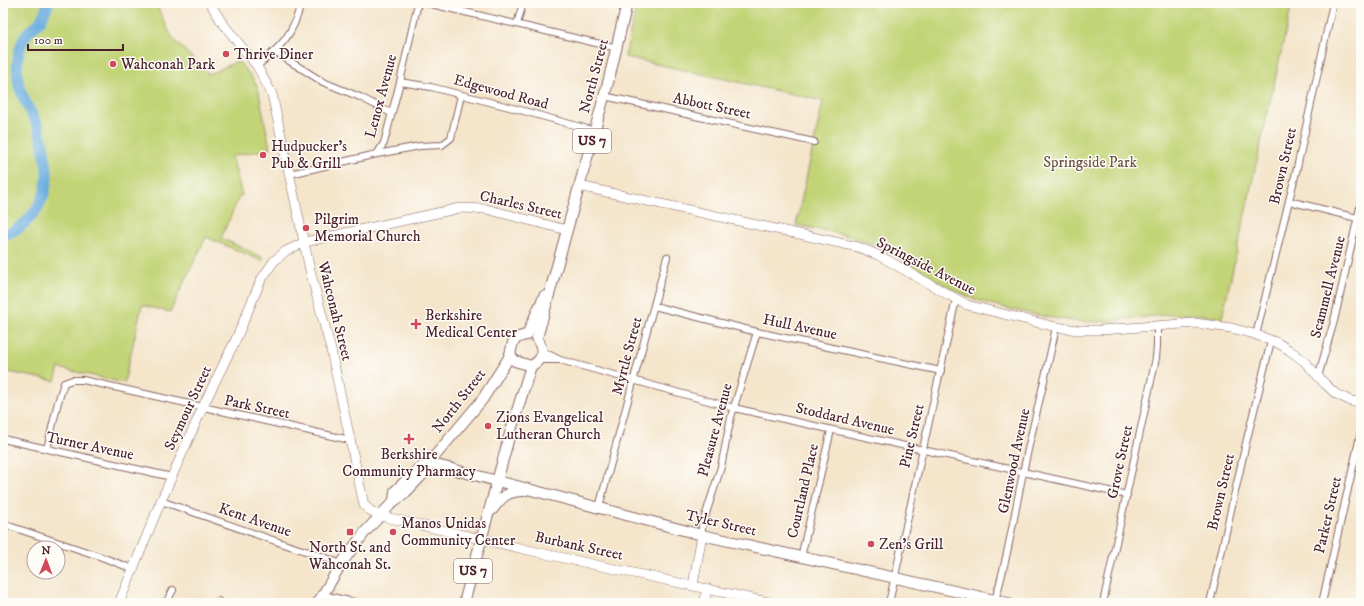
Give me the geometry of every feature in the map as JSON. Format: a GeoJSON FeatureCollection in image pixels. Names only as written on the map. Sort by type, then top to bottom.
{"type":"FeatureCollection","features":[{"type":"Feature","properties":{"kind":"main road","name":"North Street"},"geometry":{"type":"LineString","coordinates":[[537,338],[595,131],[617,48],[627,3]]}},
{"type":"Feature","properties":{"kind":"main road","name":"North Street"},"geometry":{"type":"LineString","coordinates":[[320,599],[341,564],[365,532],[394,501],[395,491],[417,470],[429,463],[482,400],[510,355],[511,345],[515,339],[527,334],[555,272]]}},
{"type":"Feature","properties":{"kind":"main road"},"geometry":{"type":"LineString","coordinates":[[510,355],[515,361],[534,360],[541,345],[537,338],[527,334]]}},
{"type":"Feature","properties":{"kind":"main road","name":"US 7"},"geometry":{"type":"LineString","coordinates":[[464,603],[520,398],[534,360]]}},
{"type":"Feature","properties":{"kind":"main road","name":"Tyler Street"},"geometry":{"type":"LineString","coordinates":[[429,463],[702,535],[894,579],[1008,603]]}},
{"type":"Feature","properties":{"kind":"main road"},"geometry":{"type":"LineString","coordinates":[[489,513],[505,495],[515,491],[535,491]]}},
{"type":"Feature","properties":{"kind":"street","name":"Wahconah Street"},"geometry":{"type":"LineString","coordinates":[[210,3],[221,21],[257,66],[272,94],[319,306],[331,350],[364,505],[371,511],[381,516]]}},
{"type":"Feature","properties":{"kind":"street"},"geometry":{"type":"LineString","coordinates":[[257,66],[275,52],[284,42],[293,28],[301,3]]}},
{"type":"Feature","properties":{"kind":"street","name":"Lenox Avenue"},"geometry":{"type":"LineString","coordinates":[[290,174],[377,154],[384,143],[418,3]]}},
{"type":"Feature","properties":{"kind":"street"},"geometry":{"type":"LineString","coordinates":[[427,3],[617,48]]}},
{"type":"Feature","properties":{"kind":"street"},"geometry":{"type":"LineString","coordinates":[[517,24],[523,3]]}},
{"type":"Feature","properties":{"kind":"street","name":"Brown Street"},"geometry":{"type":"LineString","coordinates":[[1256,335],[1333,3]]}},
{"type":"Feature","properties":{"kind":"street"},"geometry":{"type":"LineString","coordinates":[[275,52],[323,82],[391,113]]}},
{"type":"Feature","properties":{"kind":"street","name":"Edgewood Road"},"geometry":{"type":"LineString","coordinates":[[400,82],[513,108],[595,131]]}},
{"type":"Feature","properties":{"kind":"street"},"geometry":{"type":"LineString","coordinates":[[377,154],[420,146],[442,145],[450,138],[461,96]]}},
{"type":"Feature","properties":{"kind":"street","name":"Abbott Street"},"geometry":{"type":"LineString","coordinates":[[604,96],[814,142]]}},
{"type":"Feature","properties":{"kind":"street","name":"Springside Avenue"},"geometry":{"type":"LineString","coordinates":[[579,186],[858,247],[878,255],[967,305],[1056,327],[1078,330],[1101,330],[1195,323],[1231,328],[1256,335],[1289,350],[1304,361],[1318,378],[1336,394],[1351,401],[1361,403]]}},
{"type":"Feature","properties":{"kind":"street"},"geometry":{"type":"LineString","coordinates":[[1288,201],[1359,218]]}},
{"type":"Feature","properties":{"kind":"street","name":"Scammell Avenue"},"geometry":{"type":"LineString","coordinates":[[1318,378],[1334,321],[1359,218],[1361,203]]}},
{"type":"Feature","properties":{"kind":"street","name":"Charles Street"},"geometry":{"type":"LineString","coordinates":[[305,242],[448,210],[468,208],[486,209],[567,230]]}},
{"type":"Feature","properties":{"kind":"street","name":"Seymour Street"},"geometry":{"type":"LineString","coordinates":[[119,603],[161,501],[202,408],[237,337],[261,280],[274,261],[286,251],[305,242]]}},
{"type":"Feature","properties":{"kind":"street","name":"Myrtle Street"},"geometry":{"type":"LineString","coordinates":[[599,507],[667,257]]}},
{"type":"Feature","properties":{"kind":"street","name":"Pine Street"},"geometry":{"type":"LineString","coordinates":[[889,603],[956,299]]}},
{"type":"Feature","properties":{"kind":"street","name":"Hull Avenue"},"geometry":{"type":"LineString","coordinates":[[654,306],[757,332],[941,371]]}},
{"type":"Feature","properties":{"kind":"street","name":"Grove Street"},"geometry":{"type":"LineString","coordinates":[[1103,603],[1156,358],[1157,325]]}},
{"type":"Feature","properties":{"kind":"street","name":"Glenwood Avenue"},"geometry":{"type":"LineString","coordinates":[[995,600],[1002,575],[1023,472],[1042,395],[1056,327]]}},
{"type":"Feature","properties":{"kind":"street","name":"Pleasure Avenue"},"geometry":{"type":"LineString","coordinates":[[702,535],[702,526],[721,467],[734,408],[757,332]]}},
{"type":"Feature","properties":{"kind":"street","name":"Brown Street"},"geometry":{"type":"LineString","coordinates":[[1210,603],[1246,443],[1271,341]]}},
{"type":"Feature","properties":{"kind":"street","name":"Stoddard Avenue"},"geometry":{"type":"LineString","coordinates":[[534,360],[560,360],[734,408],[1127,495]]}},
{"type":"Feature","properties":{"kind":"street","name":"Park Street"},"geometry":{"type":"LineString","coordinates":[[47,449],[54,416],[64,383],[72,380],[83,380],[202,408],[350,440]]}},
{"type":"Feature","properties":{"kind":"street","name":"Courtland Place"},"geometry":{"type":"LineString","coordinates":[[801,557],[831,430]]}},
{"type":"Feature","properties":{"kind":"street","name":"Parker Street"},"geometry":{"type":"LineString","coordinates":[[1322,603],[1361,432]]}},
{"type":"Feature","properties":{"kind":"street","name":"Turner Avenue"},"geometry":{"type":"LineString","coordinates":[[3,440],[172,477]]}},
{"type":"Feature","properties":{"kind":"street","name":"Kent Avenue"},"geometry":{"type":"LineString","coordinates":[[161,501],[341,564]]}},
{"type":"Feature","properties":{"kind":"street","name":"Burbank Street"},"geometry":{"type":"LineString","coordinates":[[381,516],[772,603]]}},
{"type":"Feature","properties":{"kind":"street"},"geometry":{"type":"LineString","coordinates":[[3,524],[133,569]]}},
{"type":"Feature","properties":{"kind":"street"},"geometry":{"type":"LineString","coordinates":[[693,585],[702,535]]}},
{"type":"Feature","properties":{"kind":"street"},"geometry":{"type":"LineString","coordinates":[[704,603],[708,589]]}},
{"type":"Feature","properties":{"kind":"street"},"geometry":{"type":"LineString","coordinates":[[166,603],[173,590]]}},
{"type":"Feature","properties":{"kind":"street"},"geometry":{"type":"LineString","coordinates":[[320,599],[358,603]]}},
{"type":"Feature","properties":{"kind":"green space","name":"Wahconah Park"},"geometry":{"type":"Polygon","coordinates":[[[3,3],[155,3],[173,39],[209,74],[238,61],[251,76],[258,88],[270,149],[232,156],[242,196],[240,195],[221,238],[264,258],[262,261],[206,237],[170,312],[142,305],[124,383],[59,368],[55,381],[3,371],[3,3]]]}},
{"type":"Feature","properties":{"kind":"green space","name":"Springside Park"},"geometry":{"type":"Polygon","coordinates":[[[637,3],[1292,3],[1222,318],[1195,314],[1174,314],[1082,322],[1031,314],[979,301],[965,295],[873,244],[840,234],[796,225],[823,101],[625,57],[637,3]]]}},
{"type":"Feature","properties":{"kind":"waterway"},"geometry":{"type":"LineString","coordinates":[[3,235],[20,227],[34,214],[46,188],[47,167],[41,138],[38,127],[21,91],[17,68],[19,51],[23,40],[41,20],[49,3]]}},
{"type":"Feature","properties":{"kind":"place","name":"Thrive Diner"},"geometry":{"type":"Point","coordinates":[226,54]}},
{"type":"Feature","properties":{"kind":"place","name":"Wahconah Park"},"geometry":{"type":"Point","coordinates":[113,64]}},
{"type":"Feature","properties":{"kind":"place","name":"Hudpucker's Pub & Grill"},"geometry":{"type":"Point","coordinates":[263,155]}},
{"type":"Feature","properties":{"kind":"place","name":"Pilgrim Memorial Church"},"geometry":{"type":"Point","coordinates":[306,228]}},
{"type":"Feature","properties":{"kind":"place","name":"Berkshire Medical Center"},"geometry":{"type":"Point","coordinates":[416,324]}},
{"type":"Feature","properties":{"kind":"place","name":"Zions Evangelical Lutheran Church"},"geometry":{"type":"Point","coordinates":[488,426]}},
{"type":"Feature","properties":{"kind":"place","name":"Berkshire Community Pharmacy"},"geometry":{"type":"Point","coordinates":[409,439]}},
{"type":"Feature","properties":{"kind":"place","name":"North St. and Wahconah St."},"geometry":{"type":"Point","coordinates":[350,532]}},
{"type":"Feature","properties":{"kind":"place","name":"Manos Unidas Community Center"},"geometry":{"type":"Point","coordinates":[393,532]}},
{"type":"Feature","properties":{"kind":"place","name":"Zen's Grill"},"geometry":{"type":"Point","coordinates":[871,544]}}]}
